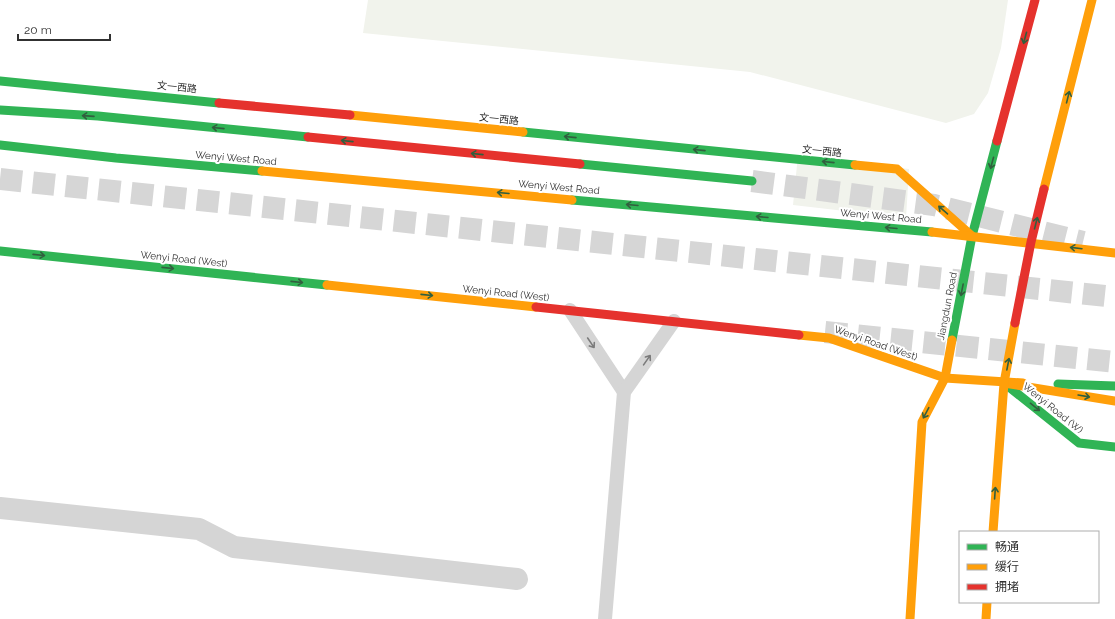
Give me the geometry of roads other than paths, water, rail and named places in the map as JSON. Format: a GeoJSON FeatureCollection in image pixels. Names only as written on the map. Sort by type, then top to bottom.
{"type":"FeatureCollection","features":[{"type":"Feature","properties":{"kind":"main road","name":"Jiangdun Road"},"geometry":{"type":"LineString","coordinates":[[910,619],[922,422],[945,378],[972,236],[1035,0]]}},
{"type":"Feature","properties":{"kind":"main road"},"geometry":{"type":"LineString","coordinates":[[992,531],[1004,383],[1031,242],[1092,0]]}},
{"type":"Feature","properties":{"kind":"main road","name":"文一西路"},"geometry":{"type":"LineString","coordinates":[[0,81],[897,169],[972,236]]}},
{"type":"Feature","properties":{"kind":"main road"},"geometry":{"type":"LineString","coordinates":[[0,110],[106,117],[752,181]]}},
{"type":"Feature","properties":{"kind":"main road","name":"Wenyi West Road"},"geometry":{"type":"LineString","coordinates":[[0,145],[116,158],[972,236],[1115,253]]}},
{"type":"Feature","properties":{"kind":"main road","name":"Wenyi Road (West)"},"geometry":{"type":"LineString","coordinates":[[0,250],[829,338],[945,378],[1004,383]]}},
{"type":"Feature","properties":{"kind":"main road"},"geometry":{"type":"LineString","coordinates":[[1004,383],[1115,386]]}},
{"type":"Feature","properties":{"kind":"main road"},"geometry":{"type":"LineString","coordinates":[[1004,383],[1115,401]]}},
{"type":"Feature","properties":{"kind":"main road","name":"Wenyi Road (W)"},"geometry":{"type":"LineString","coordinates":[[1004,383],[1079,443],[1115,447]]}},
{"type":"Feature","properties":{"kind":"main road"},"geometry":{"type":"LineString","coordinates":[[986,619],[988,603]]}},
{"type":"Feature","properties":{"kind":"street"},"geometry":{"type":"LineString","coordinates":[[0,508],[198,529],[234,547],[517,579]]}},
{"type":"Feature","properties":{"kind":"lane"},"geometry":{"type":"LineString","coordinates":[[570,310],[624,392]]}},
{"type":"Feature","properties":{"kind":"lane"},"geometry":{"type":"LineString","coordinates":[[605,619],[624,392],[674,321]]}},
{"type":"Feature","properties":{"kind":"tunnel"},"geometry":{"type":"LineString","coordinates":[[0,179],[1115,297]]}},
{"type":"Feature","properties":{"kind":"tunnel"},"geometry":{"type":"LineString","coordinates":[[752,181],[934,205],[1083,242]]}},
{"type":"Feature","properties":{"kind":"tunnel"},"geometry":{"type":"LineString","coordinates":[[825,332],[1115,362]]}}]}
